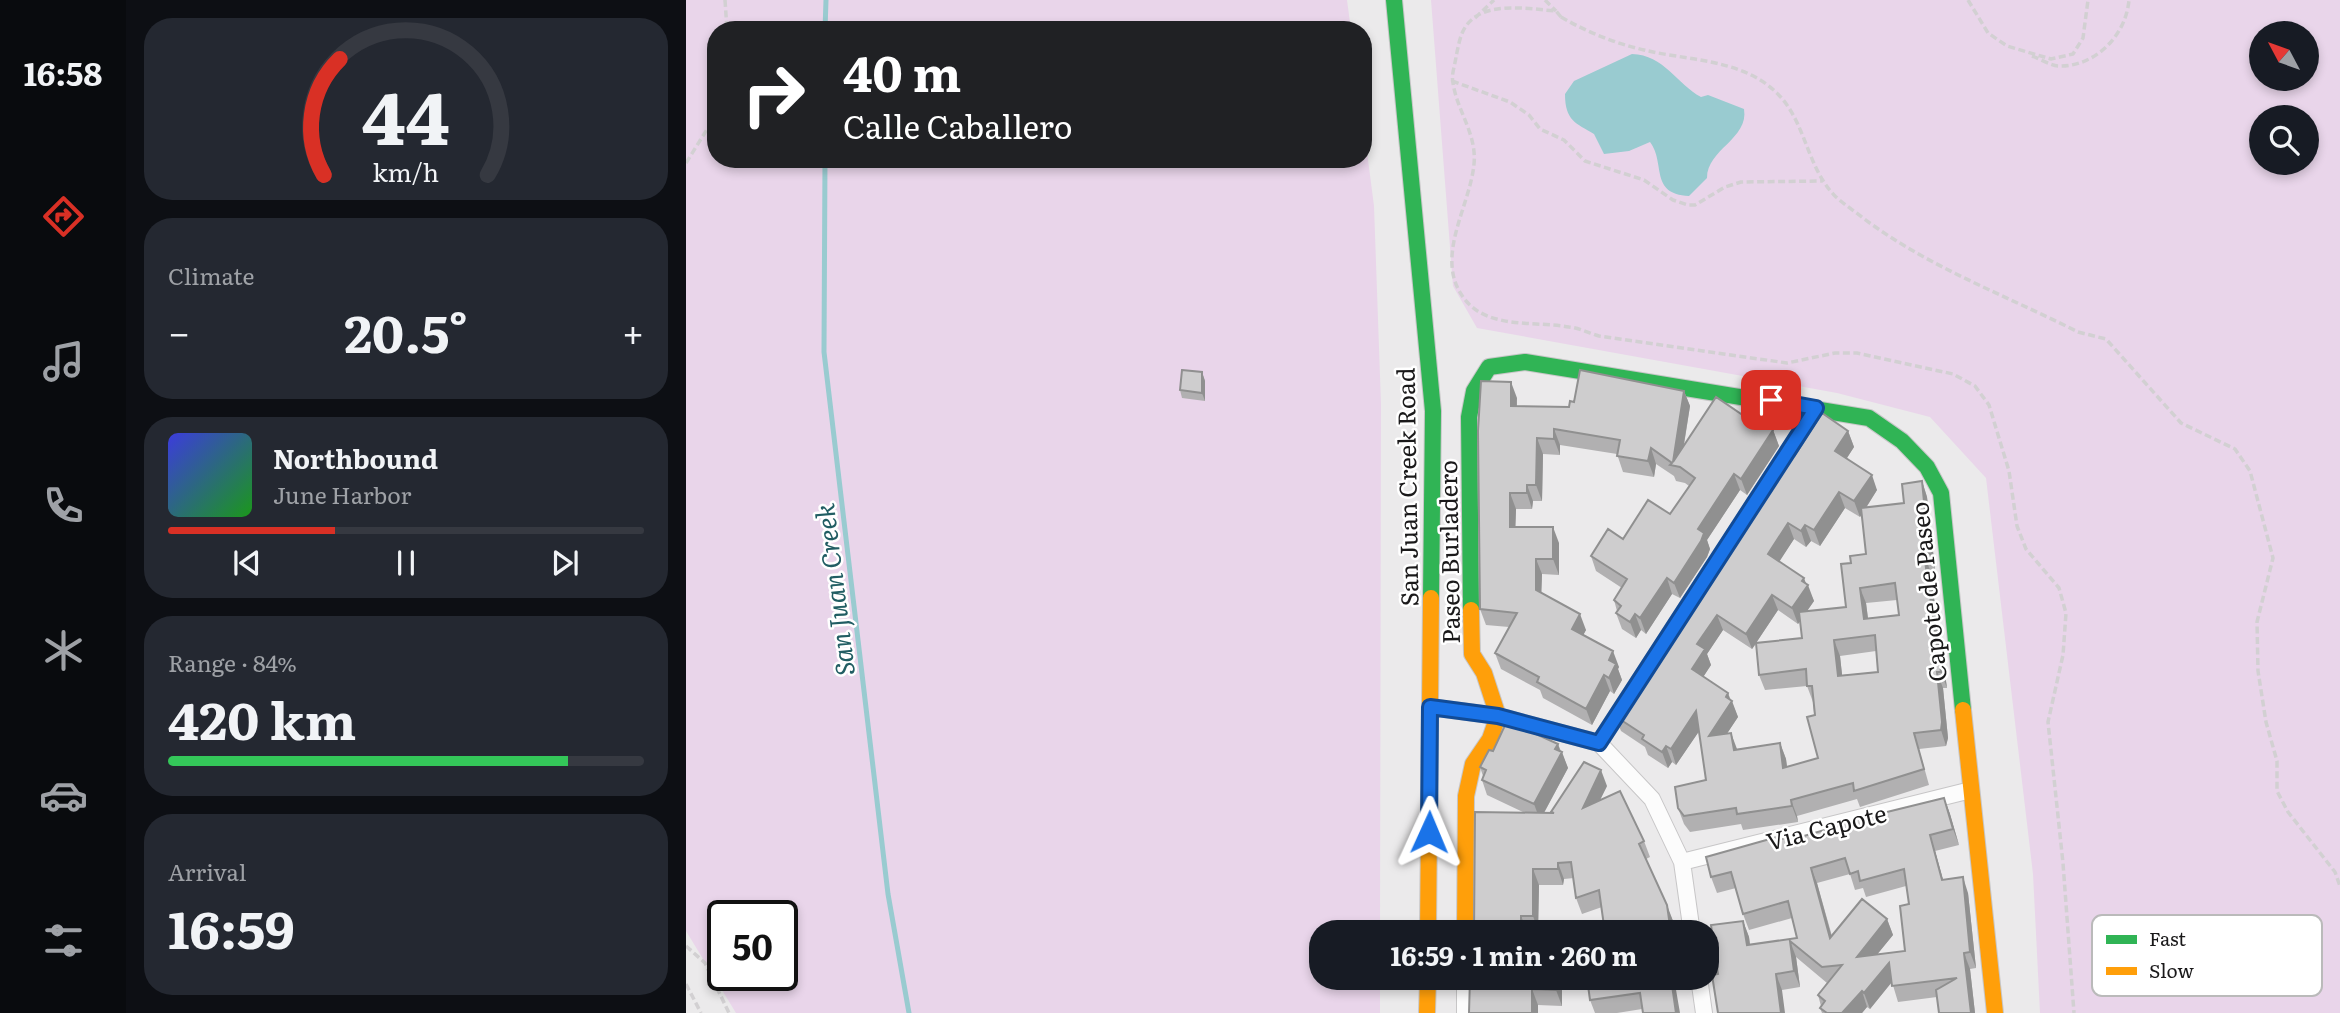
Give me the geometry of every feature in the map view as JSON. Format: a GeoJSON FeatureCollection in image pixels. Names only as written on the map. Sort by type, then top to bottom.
{"type":"FeatureCollection","features":[{"type":"Feature","properties":{"kind":"street","name":"San Juan Creek Road"},"geometry":{"type":"LineString","coordinates":[[1394,0],[1433,411],[1428,920]]}},
{"type":"Feature","properties":{"kind":"street","name":"Capote de Paseo"},"geometry":{"type":"LineString","coordinates":[[1525,362],[1869,418],[1929,465],[1941,493],[1994,1013]]}},
{"type":"Feature","properties":{"kind":"street","name":"Paseo Burladero"},"geometry":{"type":"LineString","coordinates":[[1498,716],[1484,673],[1472,654],[1469,417],[1474,391],[1489,367],[1525,362]]}},
{"type":"Feature","properties":{"kind":"street"},"geometry":{"type":"LineString","coordinates":[[1599,743],[1816,408]]}},
{"type":"Feature","properties":{"kind":"street"},"geometry":{"type":"LineString","coordinates":[[1430,707],[1498,716],[1599,743],[1652,799],[1682,862],[1690,920]]}},
{"type":"Feature","properties":{"kind":"street"},"geometry":{"type":"LineString","coordinates":[[1465,920],[1466,796],[1474,764],[1490,738],[1498,716]]}},
{"type":"Feature","properties":{"kind":"street","name":"Via Capote"},"geometry":{"type":"LineString","coordinates":[[1682,862],[1971,790]]}},
{"type":"Feature","properties":{"kind":"street"},"geometry":{"type":"LineString","coordinates":[[1427,1013],[1428,990]]}},
{"type":"Feature","properties":{"kind":"street"},"geometry":{"type":"LineString","coordinates":[[1465,990],[1465,1013]]}},
{"type":"Feature","properties":{"kind":"street"},"geometry":{"type":"LineString","coordinates":[[1701,990],[1704,1013]]}},
{"type":"Feature","properties":{"kind":"path"},"geometry":{"type":"LineString","coordinates":[[726,0],[727,21]]}},
{"type":"Feature","properties":{"kind":"path"},"geometry":{"type":"LineString","coordinates":[[1466,25],[1494,0]]}},
{"type":"Feature","properties":{"kind":"path"},"geometry":{"type":"LineString","coordinates":[[1545,0],[1561,17],[1593,34],[1644,50],[1749,74],[1772,87],[1801,125],[1815,170],[1835,196],[1918,254],[2078,332],[2106,339],[2181,423],[2235,449],[2250,471],[2273,558],[2257,622],[2258,671],[2266,722],[2277,761],[2277,791],[2288,812],[2335,872],[2340,886]]}},
{"type":"Feature","properties":{"kind":"path"},"geometry":{"type":"LineString","coordinates":[[1968,0],[1988,33],[2007,46],[2057,66],[2078,62],[2102,52],[2119,32],[2127,17],[2129,0]]}},
{"type":"Feature","properties":{"kind":"path"},"geometry":{"type":"LineString","coordinates":[[2007,46],[2051,59],[2073,54],[2083,38],[2088,0]]}},
{"type":"Feature","properties":{"kind":"path"},"geometry":{"type":"LineString","coordinates":[[1452,80],[1510,102],[1529,115],[1540,129],[1564,140],[1584,161],[1644,180],[1673,200],[1688,205],[1695,205],[1725,187],[1741,183],[1824,181]]}},
{"type":"Feature","properties":{"kind":"path"},"geometry":{"type":"LineString","coordinates":[[686,163],[707,129]]}},
{"type":"Feature","properties":{"kind":"path"},"geometry":{"type":"LineString","coordinates":[[686,946],[705,964],[729,1013]]}},
{"type":"Feature","properties":{"kind":"path"},"geometry":{"type":"LineString","coordinates":[[686,984],[701,1013]]}},
{"type":"Feature","properties":{"kind":"shaded area"},"geometry":{"type":"Polygon","coordinates":[[[686,0],[1347,0],[1350,21],[707,21],[707,168],[1369,168],[1374,206],[1381,404],[1380,920],[1309,920],[1309,990],[1380,990],[1380,1013],[736,1013],[723,991],[798,991],[798,900],[707,900],[707,965],[686,931],[686,0]]]}},
{"type":"Feature","properties":{"kind":"shaded area"},"geometry":{"type":"Polygon","coordinates":[[[1431,0],[2340,0],[2340,1013],[2040,1013],[2033,874],[1986,478],[1930,417],[1837,393],[1477,328],[1453,286],[1431,0]]]}},
{"type":"Feature","properties":{"kind":"water"},"geometry":{"type":"Polygon","coordinates":[[[1632,54],[1653,59],[1701,97],[1708,95],[1744,109],[1740,128],[1713,159],[1707,178],[1689,196],[1676,194],[1663,184],[1655,150],[1650,142],[1629,151],[1604,154],[1594,134],[1569,116],[1565,94],[1574,81],[1632,54]]]}},
{"type":"Feature","properties":{"kind":"building"},"geometry":{"type":"Polygon","coordinates":[[[1182,370],[1202,372],[1202,393],[1180,390],[1182,370]]]}},
{"type":"Feature","properties":{"kind":"building"},"geometry":{"type":"Polygon","coordinates":[[[1580,370],[1684,391],[1673,462],[1716,397],[1750,420],[1752,416],[1773,430],[1741,479],[1734,474],[1698,529],[1704,533],[1701,541],[1674,583],[1667,578],[1640,618],[1635,614],[1630,622],[1616,613],[1621,606],[1614,600],[1627,579],[1591,556],[1608,529],[1623,539],[1648,500],[1670,514],[1695,478],[1680,467],[1670,465],[1672,463],[1651,448],[1648,461],[1617,456],[1620,440],[1554,429],[1554,439],[1537,438],[1536,485],[1527,485],[1527,493],[1510,493],[1510,527],[1553,527],[1553,559],[1536,559],[1536,590],[1580,614],[1572,629],[1613,651],[1609,660],[1616,664],[1609,678],[1604,675],[1586,709],[1537,682],[1539,677],[1495,653],[1517,613],[1480,609],[1478,431],[1481,381],[1511,382],[1511,406],[1569,407],[1570,401],[1574,402],[1580,370]]]}},
{"type":"Feature","properties":{"kind":"building"},"geometry":{"type":"Polygon","coordinates":[[[1822,413],[1848,431],[1835,451],[1872,475],[1854,501],[1839,492],[1814,530],[1805,525],[1801,531],[1788,523],[1768,554],[1804,578],[1802,581],[1808,585],[1792,608],[1772,595],[1746,634],[1717,615],[1697,644],[1705,649],[1692,669],[1728,693],[1726,697],[1732,701],[1709,736],[1731,733],[1734,750],[1780,743],[1783,768],[1818,758],[1807,717],[1815,715],[1812,686],[1807,686],[1806,669],[1759,675],[1756,643],[1802,638],[1799,612],[1846,607],[1841,564],[1851,563],[1850,556],[1866,554],[1861,508],[1904,503],[1902,484],[1922,481],[1929,553],[1924,554],[1941,672],[1937,672],[1941,730],[1914,733],[1924,769],[1854,791],[1853,783],[1791,800],[1792,806],[1737,814],[1736,808],[1684,816],[1678,808],[1675,787],[1706,780],[1696,711],[1671,749],[1666,746],[1662,752],[1642,739],[1644,735],[1615,716],[1646,670],[1651,673],[1687,619],[1682,615],[1695,595],[1692,594],[1719,552],[1727,558],[1764,501],[1759,497],[1762,493],[1759,491],[1786,449],[1795,455],[1822,413]],[[1895,583],[1860,588],[1864,619],[1899,615],[1895,583]],[[1875,635],[1834,640],[1838,676],[1878,672],[1875,635]]]}},
{"type":"Feature","properties":{"kind":"building"},"geometry":{"type":"Polygon","coordinates":[[[1507,721],[1558,744],[1555,749],[1562,752],[1534,804],[1482,780],[1486,770],[1480,767],[1489,750],[1493,751],[1507,721]]]}},
{"type":"Feature","properties":{"kind":"building"},"geometry":{"type":"Polygon","coordinates":[[[1584,762],[1601,770],[1583,808],[1620,791],[1644,841],[1639,844],[1667,905],[1669,920],[1603,920],[1599,890],[1576,898],[1571,862],[1558,863],[1558,869],[1533,869],[1533,916],[1521,916],[1521,920],[1474,920],[1475,812],[1554,813],[1551,812],[1584,762]]]}},
{"type":"Feature","properties":{"kind":"building"},"geometry":{"type":"Polygon","coordinates":[[[1944,798],[1953,829],[1930,835],[1942,880],[1963,877],[1970,952],[1964,953],[1971,1013],[1939,1013],[1936,990],[1957,978],[1892,986],[1889,963],[1864,993],[1862,991],[1842,1013],[1827,1013],[1820,1008],[1825,1001],[1818,995],[1842,965],[1822,967],[1790,941],[1794,971],[1776,974],[1781,1013],[1718,1013],[1714,990],[1719,990],[1719,924],[1743,921],[1747,945],[1797,938],[1788,901],[1743,914],[1731,872],[1711,877],[1706,857],[1777,837],[1778,840],[1796,835],[1797,838],[1944,798]],[[1845,858],[1811,868],[1830,938],[1862,899],[1887,919],[1857,957],[1905,951],[1900,906],[1909,904],[1904,869],[1860,881],[1858,871],[1850,874],[1845,858]]]}},
{"type":"Feature","properties":{"kind":"building"},"geometry":{"type":"Polygon","coordinates":[[[1470,990],[1532,990],[1532,1013],[1469,1013],[1470,990]]]}},
{"type":"Feature","properties":{"kind":"building"},"geometry":{"type":"Polygon","coordinates":[[[1589,990],[1673,990],[1676,1013],[1643,1013],[1640,993],[1590,1000],[1589,990]]]}},
{"type":"Feature","properties":{"kind":"waterway","name":"San Juan Creek"},"geometry":{"type":"LineString","coordinates":[[825,21],[826,0]]}},
{"type":"Feature","properties":{"kind":"waterway","name":"San Juan Creek"},"geometry":{"type":"LineString","coordinates":[[825,168],[824,352],[888,894],[909,1013]]}},
{"type":"Feature","properties":{"kind":"traffic: fast"},"geometry":{"type":"LineString","coordinates":[[1394,0],[1433,411],[1431,598]]}},
{"type":"Feature","properties":{"kind":"traffic: fast"},"geometry":{"type":"LineString","coordinates":[[1471,610],[1469,417],[1474,391],[1489,367],[1525,362],[1869,418],[1902,441],[1927,467],[1941,493],[1963,710]]}},
{"type":"Feature","properties":{"kind":"traffic: slow"},"geometry":{"type":"LineString","coordinates":[[1428,920],[1431,598]]}},
{"type":"Feature","properties":{"kind":"traffic: slow"},"geometry":{"type":"LineString","coordinates":[[1465,920],[1466,796],[1473,764],[1490,739],[1498,716],[1484,673],[1472,654],[1471,610]]}},
{"type":"Feature","properties":{"kind":"traffic: slow"},"geometry":{"type":"LineString","coordinates":[[1963,710],[1995,1013]]}},
{"type":"Feature","properties":{"kind":"traffic: slow"},"geometry":{"type":"LineString","coordinates":[[1427,1013],[1428,990]]}},
{"type":"Feature","properties":{"kind":"route"},"geometry":{"type":"LineString","coordinates":[[1429,832],[1430,707],[1498,716],[1599,743],[1816,408],[1771,400]]}}]}
